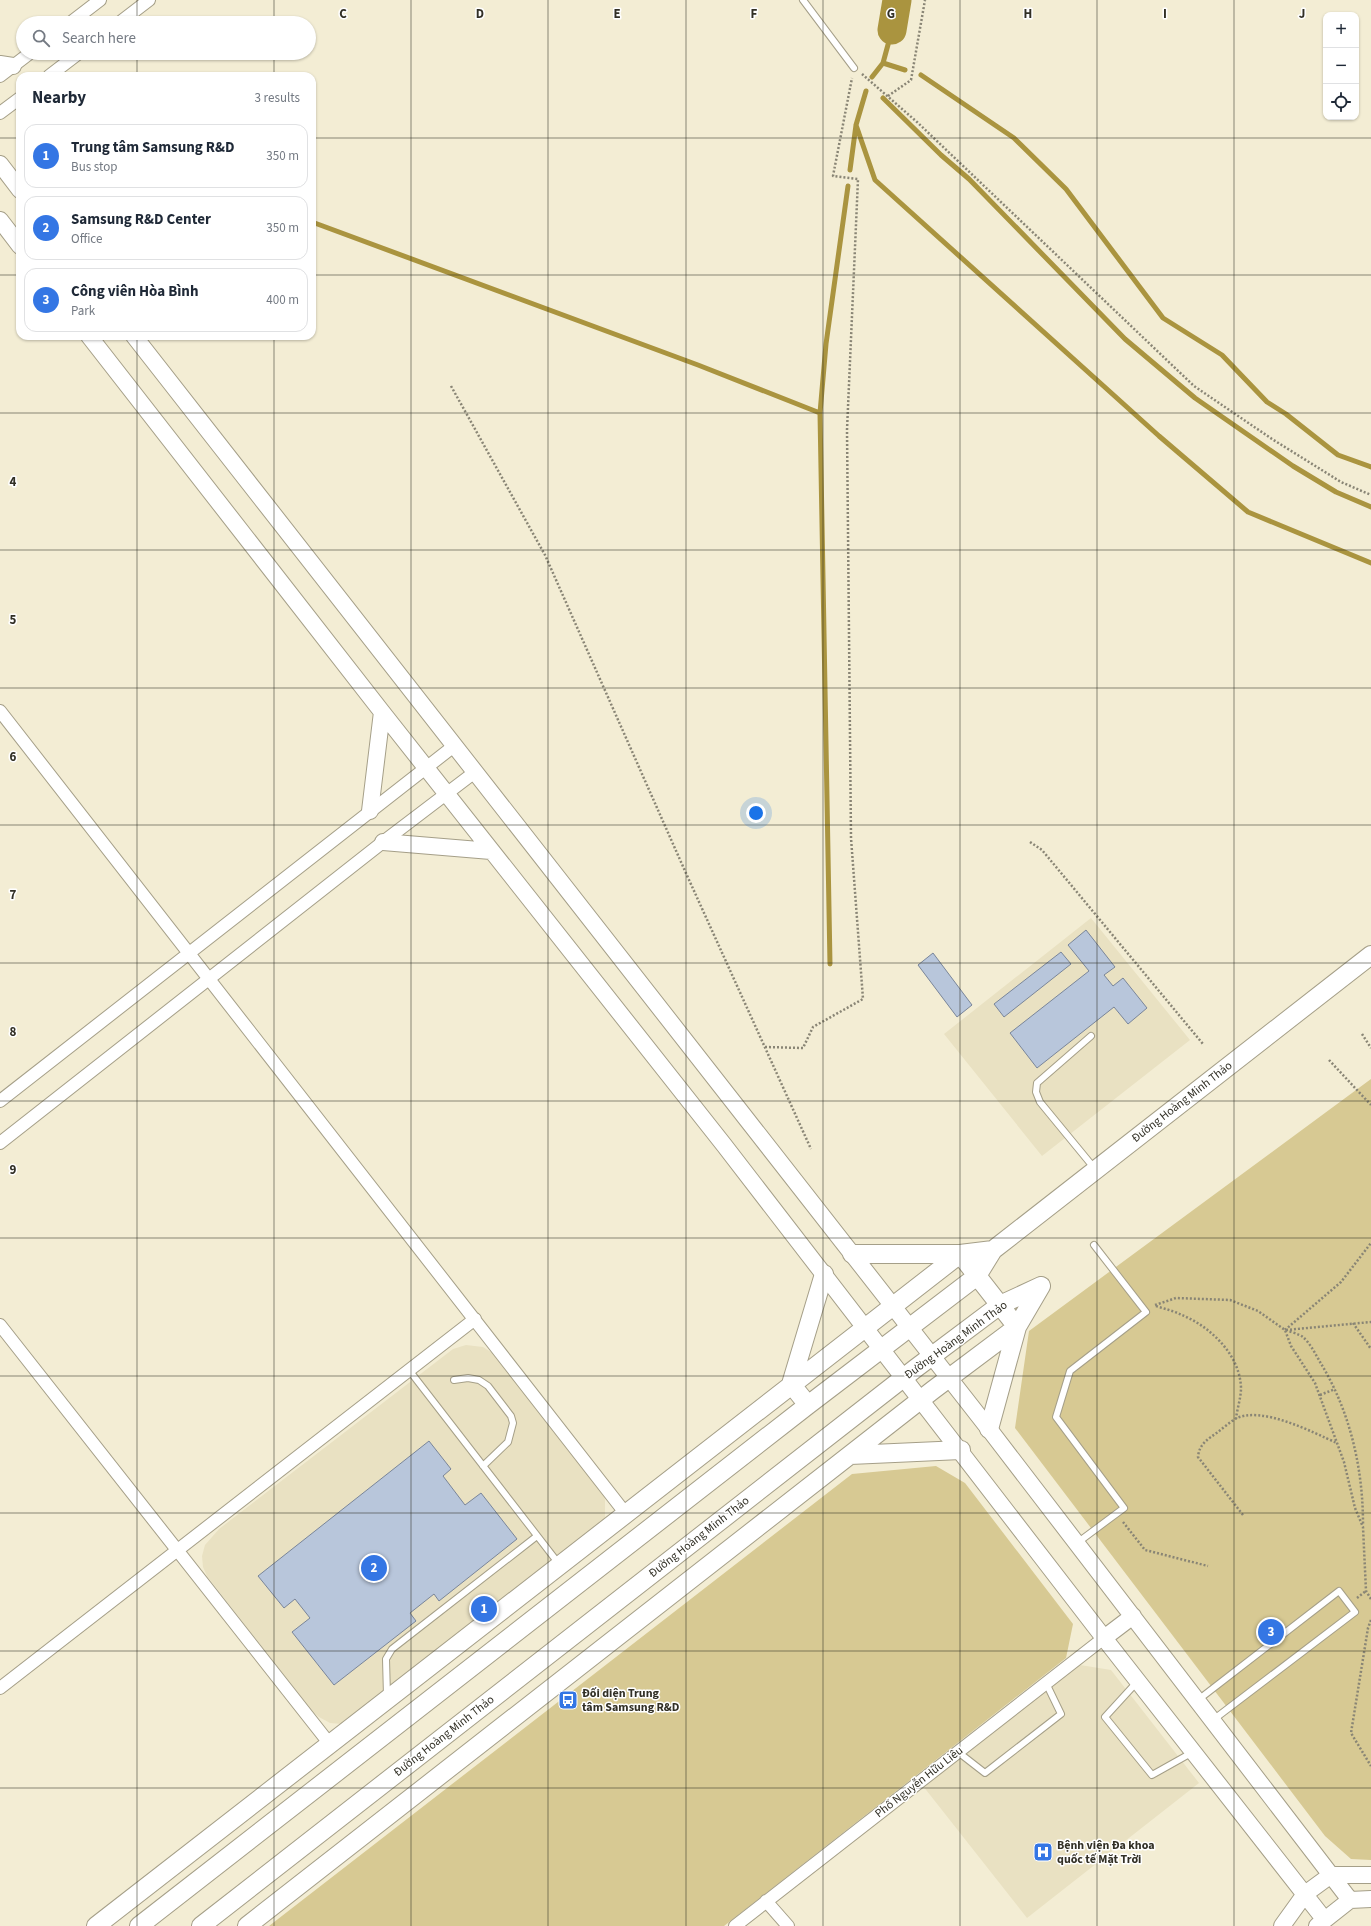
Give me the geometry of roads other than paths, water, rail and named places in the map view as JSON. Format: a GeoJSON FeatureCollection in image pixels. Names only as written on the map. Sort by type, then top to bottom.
{"type":"FeatureCollection","features":[{"type":"Feature","properties":{"kind":"main road","name":"Đường Hoàng Minh Thảo"},"geometry":{"type":"LineString","coordinates":[[139,1926],[808,1405],[977,1276],[992,1250],[1371,955]]}},
{"type":"Feature","properties":{"kind":"main road"},"geometry":{"type":"LineString","coordinates":[[852,1254],[960,1254],[992,1250]]}},
{"type":"Feature","properties":{"kind":"main road"},"geometry":{"type":"LineString","coordinates":[[960,1254],[1017,1327],[988,1429]]}},
{"type":"Feature","properties":{"kind":"main road"},"geometry":{"type":"LineString","coordinates":[[96,1926],[329,1743],[960,1254]]}},
{"type":"Feature","properties":{"kind":"main road"},"geometry":{"type":"LineString","coordinates":[[791,1384],[824,1274]]}},
{"type":"Feature","properties":{"kind":"main road","name":"Đường Hoàng Minh Thảo"},"geometry":{"type":"LineString","coordinates":[[202,1926],[932,1356],[1000,1305],[1041,1286],[1017,1327],[921,1399],[247,1926]]}},
{"type":"Feature","properties":{"kind":"main road"},"geometry":{"type":"LineString","coordinates":[[791,1384],[808,1405]]}},
{"type":"Feature","properties":{"kind":"main road"},"geometry":{"type":"LineString","coordinates":[[832,1433],[850,1455],[961,1450]]}},
{"type":"Feature","properties":{"kind":"street"},"geometry":{"type":"LineString","coordinates":[[79,16],[100,0]]}},
{"type":"Feature","properties":{"kind":"street"},"geometry":{"type":"LineString","coordinates":[[128,16],[149,0]]}},
{"type":"Feature","properties":{"kind":"street"},"geometry":{"type":"LineString","coordinates":[[0,76],[7,65],[17,60]]}},
{"type":"Feature","properties":{"kind":"street"},"geometry":{"type":"LineString","coordinates":[[54,72],[70,60]]}},
{"type":"Feature","properties":{"kind":"street"},"geometry":{"type":"LineString","coordinates":[[0,113],[16,101]]}},
{"type":"Feature","properties":{"kind":"street"},"geometry":{"type":"LineString","coordinates":[[0,164],[16,185]]}},
{"type":"Feature","properties":{"kind":"street"},"geometry":{"type":"LineString","coordinates":[[0,220],[16,241]]}},
{"type":"Feature","properties":{"kind":"street"},"geometry":{"type":"LineString","coordinates":[[92,340],[382,712],[905,1377],[1104,1638],[1305,1894],[1320,1922],[1350,1900],[1371,1899]]}},
{"type":"Feature","properties":{"kind":"street"},"geometry":{"type":"LineString","coordinates":[[137,340],[932,1356],[1198,1700],[1350,1900]]}},
{"type":"Feature","properties":{"kind":"street"},"geometry":{"type":"LineString","coordinates":[[0,711],[626,1514]]}},
{"type":"Feature","properties":{"kind":"street"},"geometry":{"type":"LineString","coordinates":[[370,811],[382,712]]}},
{"type":"Feature","properties":{"kind":"street"},"geometry":{"type":"LineString","coordinates":[[0,1101],[454,746]]}},
{"type":"Feature","properties":{"kind":"street"},"geometry":{"type":"LineString","coordinates":[[0,1143],[210,980],[383,842],[475,772]]}},
{"type":"Feature","properties":{"kind":"street"},"geometry":{"type":"LineString","coordinates":[[383,842],[491,850]]}},
{"type":"Feature","properties":{"kind":"street"},"geometry":{"type":"LineString","coordinates":[[0,1688],[176,1549],[475,1319]]}},
{"type":"Feature","properties":{"kind":"street"},"geometry":{"type":"LineString","coordinates":[[0,1325],[329,1743]]}},
{"type":"Feature","properties":{"kind":"street"},"geometry":{"type":"LineString","coordinates":[[1104,1638],[1133,1616]]}},
{"type":"Feature","properties":{"kind":"street","name":"Phố Nguyễn Hữu Liêu"},"geometry":{"type":"LineString","coordinates":[[734,1926],[1104,1638]]}},
{"type":"Feature","properties":{"kind":"street"},"geometry":{"type":"LineString","coordinates":[[1282,1926],[1305,1894],[1331,1875],[1371,1875]]}},
{"type":"Feature","properties":{"kind":"street"},"geometry":{"type":"LineString","coordinates":[[766,1901],[788,1926]]}},
{"type":"Feature","properties":{"kind":"lane"},"geometry":{"type":"LineString","coordinates":[[803,0],[854,68]]}},
{"type":"Feature","properties":{"kind":"lane"},"geometry":{"type":"LineString","coordinates":[[1091,1036],[1037,1083],[1036,1092],[1040,1102],[1095,1170]]}},
{"type":"Feature","properties":{"kind":"lane"},"geometry":{"type":"LineString","coordinates":[[1077,1543],[1124,1508],[1056,1417],[1070,1371],[1146,1312],[1094,1245]]}},
{"type":"Feature","properties":{"kind":"lane"},"geometry":{"type":"LineString","coordinates":[[409,1370],[560,1565]]}},
{"type":"Feature","properties":{"kind":"lane"},"geometry":{"type":"LineString","coordinates":[[454,1380],[468,1378],[479,1380],[488,1386],[511,1416],[513,1422],[508,1442],[483,1466]]}},
{"type":"Feature","properties":{"kind":"lane"},"geometry":{"type":"LineString","coordinates":[[387,1698],[386,1659],[392,1649],[537,1536]]}},
{"type":"Feature","properties":{"kind":"lane"},"geometry":{"type":"LineString","coordinates":[[1198,1700],[1339,1591],[1355,1612],[1213,1720]]}},
{"type":"Feature","properties":{"kind":"lane"},"geometry":{"type":"LineString","coordinates":[[1138,1681],[1105,1717],[1152,1775],[1193,1751]]}},
{"type":"Feature","properties":{"kind":"lane"},"geometry":{"type":"LineString","coordinates":[[958,1752],[985,1773],[1061,1714],[1046,1683]]}},
{"type":"Feature","properties":{"kind":"waterway"},"geometry":{"type":"LineString","coordinates":[[892,30],[897,0]]}},
{"type":"Feature","properties":{"kind":"waterway"},"geometry":{"type":"LineString","coordinates":[[872,77],[883,63],[892,30]]}},
{"type":"Feature","properties":{"kind":"waterway"},"geometry":{"type":"LineString","coordinates":[[883,63],[905,70]]}},
{"type":"Feature","properties":{"kind":"waterway"},"geometry":{"type":"LineString","coordinates":[[921,75],[1014,138],[1066,189],[1163,318],[1222,355],[1267,402],[1286,414],[1338,455],[1371,467]]}},
{"type":"Feature","properties":{"kind":"waterway"},"geometry":{"type":"LineString","coordinates":[[850,170],[856,125],[866,91]]}},
{"type":"Feature","properties":{"kind":"waterway"},"geometry":{"type":"LineString","coordinates":[[883,98],[941,155],[969,179],[1125,339],[1195,398],[1293,466],[1336,492],[1371,507]]}},
{"type":"Feature","properties":{"kind":"waterway"},"geometry":{"type":"LineString","coordinates":[[856,125],[875,180],[1159,436],[1248,512],[1371,563]]}},
{"type":"Feature","properties":{"kind":"waterway"},"geometry":{"type":"LineString","coordinates":[[830,964],[820,413],[826,344],[848,186]]}},
{"type":"Feature","properties":{"kind":"waterway"},"geometry":{"type":"LineString","coordinates":[[316,223],[698,365],[820,413]]}},
{"type":"Feature","properties":{"kind":"place","name":"Samsung R&D Center"},"geometry":{"type":"Point","coordinates":[374,1568]}},
{"type":"Feature","properties":{"kind":"place","name":"Trung tâm Samsung R&D"},"geometry":{"type":"Point","coordinates":[484,1609]}},
{"type":"Feature","properties":{"kind":"place","name":"Công viên Hòa Bình"},"geometry":{"type":"Point","coordinates":[1271,1632]}},
{"type":"Feature","properties":{"kind":"place","name":"Đối diện Trung tâm Samsung R&D"},"geometry":{"type":"Point","coordinates":[568,1700]}},
{"type":"Feature","properties":{"kind":"place","name":"Bệnh viện Đa khoa quốc tế Mặt Trời"},"geometry":{"type":"Point","coordinates":[1043,1852]}}]}
